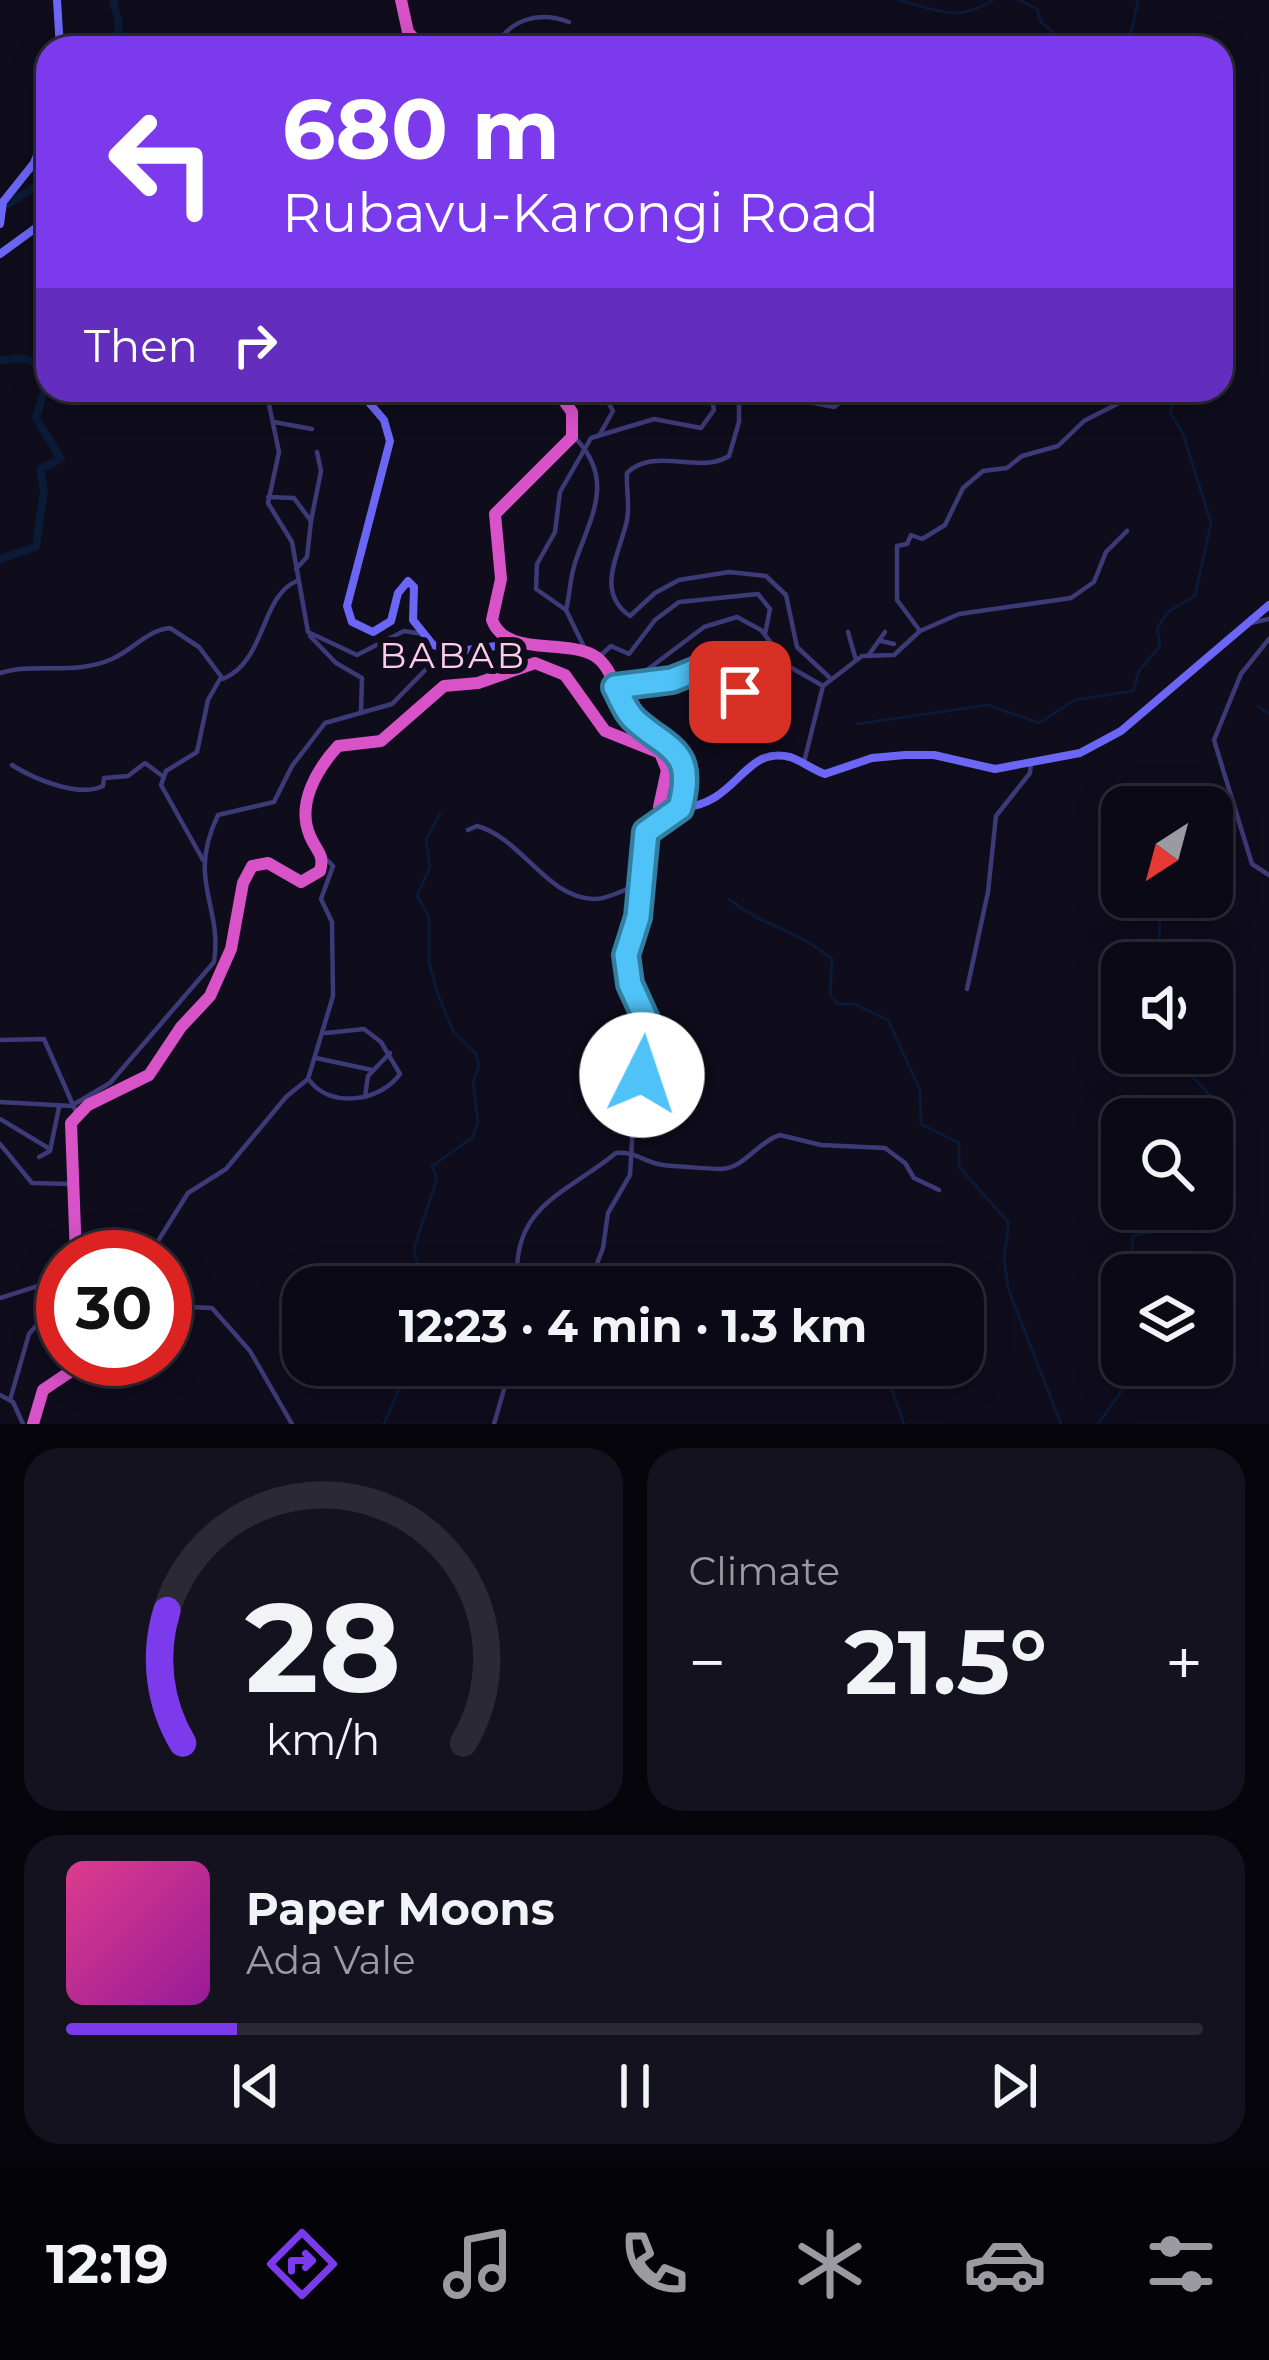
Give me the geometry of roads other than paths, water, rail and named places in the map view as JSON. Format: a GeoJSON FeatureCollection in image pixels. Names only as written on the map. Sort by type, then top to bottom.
{"type":"FeatureCollection","features":[{"type":"Feature","properties":{"kind":"highway"},"geometry":{"type":"LineString","coordinates":[[401,0],[412,36]]}},
{"type":"Feature","properties":{"kind":"highway"},"geometry":{"type":"LineString","coordinates":[[76,1230],[68,1133],[74,1110],[149,1076],[181,1027],[210,996],[230,955],[249,868],[268,863],[307,881],[320,872],[322,855],[308,832],[308,799],[335,749],[347,743],[381,741],[444,686],[478,683],[530,662],[565,675],[605,731],[660,754],[667,775],[658,804],[673,810],[682,775],[676,752],[664,738],[633,719],[621,686],[592,655],[519,642],[499,634],[492,620],[501,579],[495,514],[572,436],[566,402]]}},
{"type":"Feature","properties":{"kind":"highway"},"geometry":{"type":"LineString","coordinates":[[33,1424],[44,1390],[50,1386]]}},
{"type":"Feature","properties":{"kind":"main road"},"geometry":{"type":"LineString","coordinates":[[58,0],[62,36]]}},
{"type":"Feature","properties":{"kind":"main road"},"geometry":{"type":"LineString","coordinates":[[0,224],[2,208],[36,158]]}},
{"type":"Feature","properties":{"kind":"main road"},"geometry":{"type":"LineString","coordinates":[[0,254],[36,227]]}},
{"type":"Feature","properties":{"kind":"main road"},"geometry":{"type":"LineString","coordinates":[[369,402],[384,420],[390,441],[346,611],[356,626],[376,631],[391,621],[400,587],[410,582],[413,620],[422,634],[445,650],[519,642]]}},
{"type":"Feature","properties":{"kind":"main road"},"geometry":{"type":"LineString","coordinates":[[673,810],[710,805],[759,758],[788,756],[825,774],[872,758],[905,755],[934,755],[995,770],[1080,753],[1121,731],[1269,605]]}},
{"type":"Feature","properties":{"kind":"street"},"geometry":{"type":"LineString","coordinates":[[502,36],[508,27],[528,18],[568,22]]}},
{"type":"Feature","properties":{"kind":"street"},"geometry":{"type":"LineString","coordinates":[[269,402],[279,452],[268,497],[289,534],[308,632],[329,658],[362,677],[361,711]]}},
{"type":"Feature","properties":{"kind":"street"},"geometry":{"type":"LineString","coordinates":[[600,434],[605,418],[614,411],[609,402]]}},
{"type":"Feature","properties":{"kind":"street"},"geometry":{"type":"LineString","coordinates":[[712,402],[714,410],[701,428],[654,419],[600,434],[584,447],[560,492],[555,532],[535,579],[536,589],[566,610],[592,655],[611,646],[629,654],[664,613],[699,597],[758,593],[770,609],[765,634]]}},
{"type":"Feature","properties":{"kind":"street"},"geometry":{"type":"LineString","coordinates":[[739,402],[739,422],[729,456],[713,464],[682,459],[642,463],[627,472],[628,513],[610,578],[613,597],[630,616],[655,593],[679,580],[729,572],[770,578],[786,595],[797,647],[829,676]]}},
{"type":"Feature","properties":{"kind":"street"},"geometry":{"type":"LineString","coordinates":[[810,402],[834,407],[840,402]]}},
{"type":"Feature","properties":{"kind":"street"},"geometry":{"type":"LineString","coordinates":[[920,631],[897,600],[897,546],[906,545],[911,535],[921,540],[945,525],[963,488],[982,471],[1007,468],[1022,457],[1058,446],[1084,421],[1118,404]]}},
{"type":"Feature","properties":{"kind":"street"},"geometry":{"type":"LineString","coordinates":[[274,422],[313,429]]}},
{"type":"Feature","properties":{"kind":"street"},"geometry":{"type":"LineString","coordinates":[[566,610],[573,569],[596,514],[593,472],[584,447],[572,436]]}},
{"type":"Feature","properties":{"kind":"street"},"geometry":{"type":"LineString","coordinates":[[296,569],[307,557],[321,471],[317,452]]}},
{"type":"Feature","properties":{"kind":"street"},"geometry":{"type":"LineString","coordinates":[[268,497],[294,498],[311,521]]}},
{"type":"Feature","properties":{"kind":"street"},"geometry":{"type":"LineString","coordinates":[[803,763],[829,676],[868,656],[894,655],[920,631],[970,611],[1053,605],[1071,598],[1094,582],[1106,552],[1127,531]]}},
{"type":"Feature","properties":{"kind":"street"},"geometry":{"type":"LineString","coordinates":[[163,777],[196,752],[208,700],[221,677],[243,668],[283,589],[297,581]]}},
{"type":"Feature","properties":{"kind":"street"},"geometry":{"type":"LineString","coordinates":[[621,686],[716,621],[737,617],[765,634],[790,667],[823,686]]}},
{"type":"Feature","properties":{"kind":"street"},"geometry":{"type":"LineString","coordinates":[[1249,623],[1269,619]]}},
{"type":"Feature","properties":{"kind":"street"},"geometry":{"type":"LineString","coordinates":[[0,673],[20,664],[52,672],[106,661],[156,630],[170,628],[199,647],[221,677]]}},
{"type":"Feature","properties":{"kind":"street"},"geometry":{"type":"LineString","coordinates":[[308,632],[358,655],[404,631],[422,634]]}},
{"type":"Feature","properties":{"kind":"street"},"geometry":{"type":"LineString","coordinates":[[848,632],[856,660]]}},
{"type":"Feature","properties":{"kind":"street"},"geometry":{"type":"LineString","coordinates":[[868,656],[885,632]]}},
{"type":"Feature","properties":{"kind":"street"},"geometry":{"type":"LineString","coordinates":[[1269,639],[1241,674],[1214,740],[1252,864],[1269,874]]}},
{"type":"Feature","properties":{"kind":"street"},"geometry":{"type":"LineString","coordinates":[[881,641],[894,644]]}},
{"type":"Feature","properties":{"kind":"street"},"geometry":{"type":"LineString","coordinates":[[0,1102],[74,1110],[113,1081],[212,967],[216,937],[204,892],[203,860],[218,815],[278,799],[315,732],[332,718],[392,704],[445,650]]}},
{"type":"Feature","properties":{"kind":"street"},"geometry":{"type":"LineString","coordinates":[[621,686],[672,680],[729,657],[747,661],[754,672],[753,687],[720,701]]}},
{"type":"Feature","properties":{"kind":"street"},"geometry":{"type":"LineString","coordinates":[[967,989],[988,892],[996,816],[1022,784],[1031,762]]}},
{"type":"Feature","properties":{"kind":"street"},"geometry":{"type":"LineString","coordinates":[[12,765],[36,778],[93,791],[104,787],[104,778],[128,776],[145,763],[163,777],[166,798],[203,860]]}},
{"type":"Feature","properties":{"kind":"street"},"geometry":{"type":"LineString","coordinates":[[596,1266],[608,1213],[629,1180],[642,1055],[650,1035],[630,984],[626,955],[638,917],[647,829],[673,810]]}},
{"type":"Feature","properties":{"kind":"street"},"geometry":{"type":"LineString","coordinates":[[468,830],[477,826],[506,837],[540,873],[578,896],[601,899],[639,886]]}},
{"type":"Feature","properties":{"kind":"street"},"geometry":{"type":"LineString","coordinates":[[165,1230],[188,1193],[226,1169],[286,1097],[308,1079],[326,1033],[334,975],[328,944],[332,922],[321,899],[333,866],[322,855]]}},
{"type":"Feature","properties":{"kind":"street"},"geometry":{"type":"LineString","coordinates":[[308,1079],[327,1095],[364,1097],[399,1077],[390,1053],[359,1027],[326,1033]]}},
{"type":"Feature","properties":{"kind":"street"},"geometry":{"type":"LineString","coordinates":[[0,1040],[44,1039],[74,1110]]}},
{"type":"Feature","properties":{"kind":"street"},"geometry":{"type":"LineString","coordinates":[[364,1097],[372,1070],[390,1053]]}},
{"type":"Feature","properties":{"kind":"street"},"geometry":{"type":"LineString","coordinates":[[316,1058],[372,1070]]}},
{"type":"Feature","properties":{"kind":"street"},"geometry":{"type":"LineString","coordinates":[[39,1156],[50,1149],[59,1107]]}},
{"type":"Feature","properties":{"kind":"street"},"geometry":{"type":"LineString","coordinates":[[0,1119],[50,1149]]}},
{"type":"Feature","properties":{"kind":"street"},"geometry":{"type":"LineString","coordinates":[[516,1266],[546,1198],[597,1172],[616,1153],[631,1153],[659,1165],[692,1163],[719,1170],[741,1162],[766,1140],[780,1135],[820,1145],[882,1147],[905,1162],[914,1178],[939,1190]]}},
{"type":"Feature","properties":{"kind":"street"},"geometry":{"type":"LineString","coordinates":[[0,1144],[32,1183],[67,1181],[76,1188]]}},
{"type":"Feature","properties":{"kind":"street"},"geometry":{"type":"LineString","coordinates":[[0,1298],[36,1287]]}},
{"type":"Feature","properties":{"kind":"street"},"geometry":{"type":"LineString","coordinates":[[192,1307],[212,1308],[250,1351],[292,1424]]}},
{"type":"Feature","properties":{"kind":"street"},"geometry":{"type":"LineString","coordinates":[[10,1400],[29,1334],[36,1326]]}},
{"type":"Feature","properties":{"kind":"street"},"geometry":{"type":"LineString","coordinates":[[494,1424],[505,1386]]}},
{"type":"Feature","properties":{"kind":"street"},"geometry":{"type":"LineString","coordinates":[[0,1395],[10,1400],[23,1424]]}},
{"type":"Feature","properties":{"kind":"waterway"},"geometry":{"type":"LineString","coordinates":[[113,0],[118,36]]}},
{"type":"Feature","properties":{"kind":"waterway"},"geometry":{"type":"LineString","coordinates":[[899,0],[958,13],[993,0]]}},
{"type":"Feature","properties":{"kind":"waterway"},"geometry":{"type":"LineString","coordinates":[[1019,0],[1037,9],[1041,22],[1052,31],[1048,36]]}},
{"type":"Feature","properties":{"kind":"waterway"},"geometry":{"type":"LineString","coordinates":[[1128,36],[1138,0]]}},
{"type":"Feature","properties":{"kind":"waterway"},"geometry":{"type":"LineString","coordinates":[[0,209],[36,186]]}},
{"type":"Feature","properties":{"kind":"waterway"},"geometry":{"type":"LineString","coordinates":[[0,361],[20,358],[36,363]]}},
{"type":"Feature","properties":{"kind":"waterway"},"geometry":{"type":"LineString","coordinates":[[0,559],[36,547],[44,490],[40,469],[61,459],[36,418],[41,402]]}},
{"type":"Feature","properties":{"kind":"waterway"},"geometry":{"type":"LineString","coordinates":[[857,724],[988,705],[1039,723],[1075,700],[1133,691],[1139,671],[1160,646],[1157,628],[1168,612],[1195,596],[1211,523],[1183,434],[1170,412],[1173,402]]}},
{"type":"Feature","properties":{"kind":"waterway"},"geometry":{"type":"LineString","coordinates":[[1258,706],[1269,714]]}},
{"type":"Feature","properties":{"kind":"waterway"},"geometry":{"type":"LineString","coordinates":[[418,1266],[414,1248],[437,1179],[432,1166],[472,1138],[478,1122],[473,1082],[479,1066],[476,1054],[453,1031],[437,992],[429,962],[429,917],[417,896],[430,867],[426,840],[440,814]]}},
{"type":"Feature","properties":{"kind":"waterway"},"geometry":{"type":"LineString","coordinates":[[729,899],[832,959],[830,995],[838,1004],[854,1004],[888,1020],[920,1090],[921,1124],[959,1143],[959,1167],[1009,1223],[1004,1258],[1008,1288],[1061,1424]]}},
{"type":"Feature","properties":{"kind":"waterway"},"geometry":{"type":"LineString","coordinates":[[1159,942],[1160,918]]}},
{"type":"Feature","properties":{"kind":"waterway"},"geometry":{"type":"LineString","coordinates":[[1187,1074],[1212,1098]]}},
{"type":"Feature","properties":{"kind":"waterway"},"geometry":{"type":"LineString","coordinates":[[1132,1254],[1133,1236],[1158,1230]]}},
{"type":"Feature","properties":{"kind":"waterway"},"geometry":{"type":"LineString","coordinates":[[384,1424],[401,1386]]}},
{"type":"Feature","properties":{"kind":"waterway"},"geometry":{"type":"LineString","coordinates":[[890,1386],[904,1424]]}},
{"type":"Feature","properties":{"kind":"waterway"},"geometry":{"type":"LineString","coordinates":[[1098,1424],[1125,1386]]}},
{"type":"Feature","properties":{"kind":"district","name":"BABAB"},"geometry":{"type":"Point","coordinates":[453,655]}}]}
